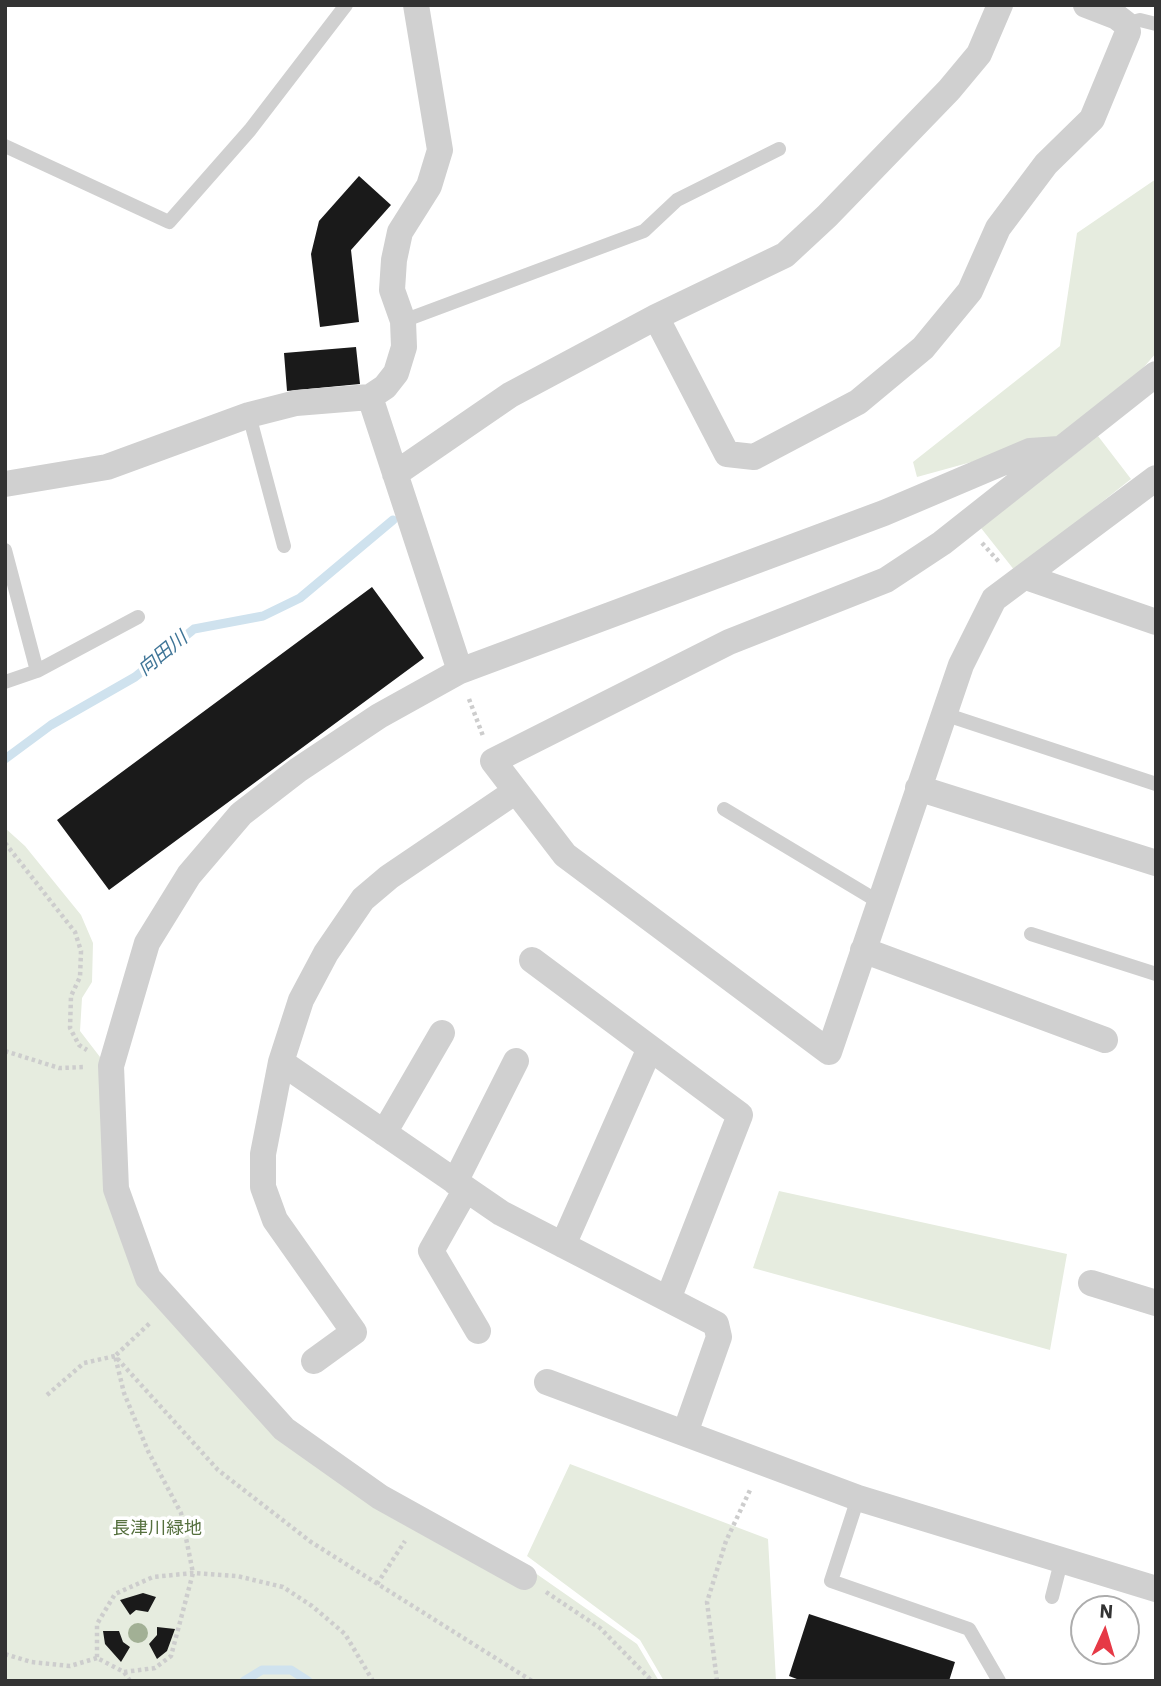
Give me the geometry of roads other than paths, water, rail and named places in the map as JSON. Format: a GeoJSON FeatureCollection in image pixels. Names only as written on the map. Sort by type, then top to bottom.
{"type":"FeatureCollection","features":[{"type":"Feature","properties":{"kind":"street"},"geometry":{"type":"LineString","coordinates":[[5,484],[107,467],[249,415],[296,403],[370,397],[396,373],[404,347],[402,321],[393,290],[400,232],[429,186],[440,150],[416,5]]}},
{"type":"Feature","properties":{"kind":"street"},"geometry":{"type":"LineString","coordinates":[[395,474],[510,395],[656,317],[785,255],[827,216],[949,90],[979,54],[1000,5]]}},
{"type":"Feature","properties":{"kind":"street"},"geometry":{"type":"LineString","coordinates":[[656,317],[727,454],[754,457],[858,402],[923,348],[970,291],[998,228],[1046,164],[1092,119],[1128,32],[1126,24],[1117,17],[1086,5]]}},
{"type":"Feature","properties":{"kind":"street"},"geometry":{"type":"LineString","coordinates":[[1156,374],[942,543],[886,580],[729,642],[493,761],[565,855],[830,1052],[961,665],[994,599],[1156,478]]}},
{"type":"Feature","properties":{"kind":"street"},"geometry":{"type":"LineString","coordinates":[[370,397],[460,671]]}},
{"type":"Feature","properties":{"kind":"street"},"geometry":{"type":"LineString","coordinates":[[524,1577],[380,1497],[284,1429],[169,1305],[148,1278],[116,1189],[111,1066],[147,943],[189,875],[241,814],[298,770],[379,716],[460,671],[884,513],[1030,451],[1061,449]]}},
{"type":"Feature","properties":{"kind":"street"},"geometry":{"type":"LineString","coordinates":[[1026,577],[1156,622]]}},
{"type":"Feature","properties":{"kind":"street"},"geometry":{"type":"LineString","coordinates":[[918,788],[1156,863]]}},
{"type":"Feature","properties":{"kind":"street"},"geometry":{"type":"LineString","coordinates":[[314,1361],[354,1332],[275,1220],[263,1187],[263,1154],[281,1062],[301,1000],[326,953],[363,899],[389,877],[516,791]]}},
{"type":"Feature","properties":{"kind":"street"},"geometry":{"type":"LineString","coordinates":[[863,950],[1105,1040]]}},
{"type":"Feature","properties":{"kind":"street"},"geometry":{"type":"LineString","coordinates":[[532,960],[740,1115],[668,1299]]}},
{"type":"Feature","properties":{"kind":"street"},"geometry":{"type":"LineString","coordinates":[[384,1133],[442,1033]]}},
{"type":"Feature","properties":{"kind":"street"},"geometry":{"type":"LineString","coordinates":[[564,1245],[650,1048]]}},
{"type":"Feature","properties":{"kind":"street"},"geometry":{"type":"LineString","coordinates":[[478,1331],[431,1251],[516,1061]]}},
{"type":"Feature","properties":{"kind":"street"},"geometry":{"type":"LineString","coordinates":[[281,1062],[501,1213],[716,1324],[719,1337],[685,1433]]}},
{"type":"Feature","properties":{"kind":"street"},"geometry":{"type":"LineString","coordinates":[[1091,1283],[1156,1303]]}},
{"type":"Feature","properties":{"kind":"street"},"geometry":{"type":"LineString","coordinates":[[547,1381],[858,1498],[1061,1563],[1156,1589]]}},
{"type":"Feature","properties":{"kind":"lane"},"geometry":{"type":"LineString","coordinates":[[5,146],[169,222],[250,130],[346,5]]}},
{"type":"Feature","properties":{"kind":"lane"},"geometry":{"type":"LineString","coordinates":[[1126,24],[1140,20],[1156,24]]}},
{"type":"Feature","properties":{"kind":"lane"},"geometry":{"type":"LineString","coordinates":[[402,321],[644,231],[677,200],[779,149]]}},
{"type":"Feature","properties":{"kind":"lane"},"geometry":{"type":"LineString","coordinates":[[249,415],[284,546]]}},
{"type":"Feature","properties":{"kind":"lane"},"geometry":{"type":"LineString","coordinates":[[5,550],[37,671]]}},
{"type":"Feature","properties":{"kind":"lane"},"geometry":{"type":"LineString","coordinates":[[5,682],[37,671],[138,617]]}},
{"type":"Feature","properties":{"kind":"lane"},"geometry":{"type":"LineString","coordinates":[[944,714],[1156,785]]}},
{"type":"Feature","properties":{"kind":"lane"},"geometry":{"type":"LineString","coordinates":[[724,809],[879,902]]}},
{"type":"Feature","properties":{"kind":"lane"},"geometry":{"type":"LineString","coordinates":[[1031,934],[1156,974]]}},
{"type":"Feature","properties":{"kind":"lane"},"geometry":{"type":"LineString","coordinates":[[858,1498],[831,1581],[969,1629],[999,1681]]}},
{"type":"Feature","properties":{"kind":"lane"},"geometry":{"type":"LineString","coordinates":[[1052,1597],[1061,1563]]}},
{"type":"Feature","properties":{"kind":"waterway","name":"向田川"},"geometry":{"type":"LineString","coordinates":[[5,759],[51,725],[135,677],[194,629],[263,616],[300,598],[393,520]]}},
{"type":"Feature","properties":{"kind":"waterway"},"geometry":{"type":"LineString","coordinates":[[244,1681],[262,1670],[291,1670],[308,1681]]}},
{"type":"Feature","properties":{"kind":"park label","name":"長津川緑地"},"geometry":{"type":"Point","coordinates":[157,1529]}}]}
